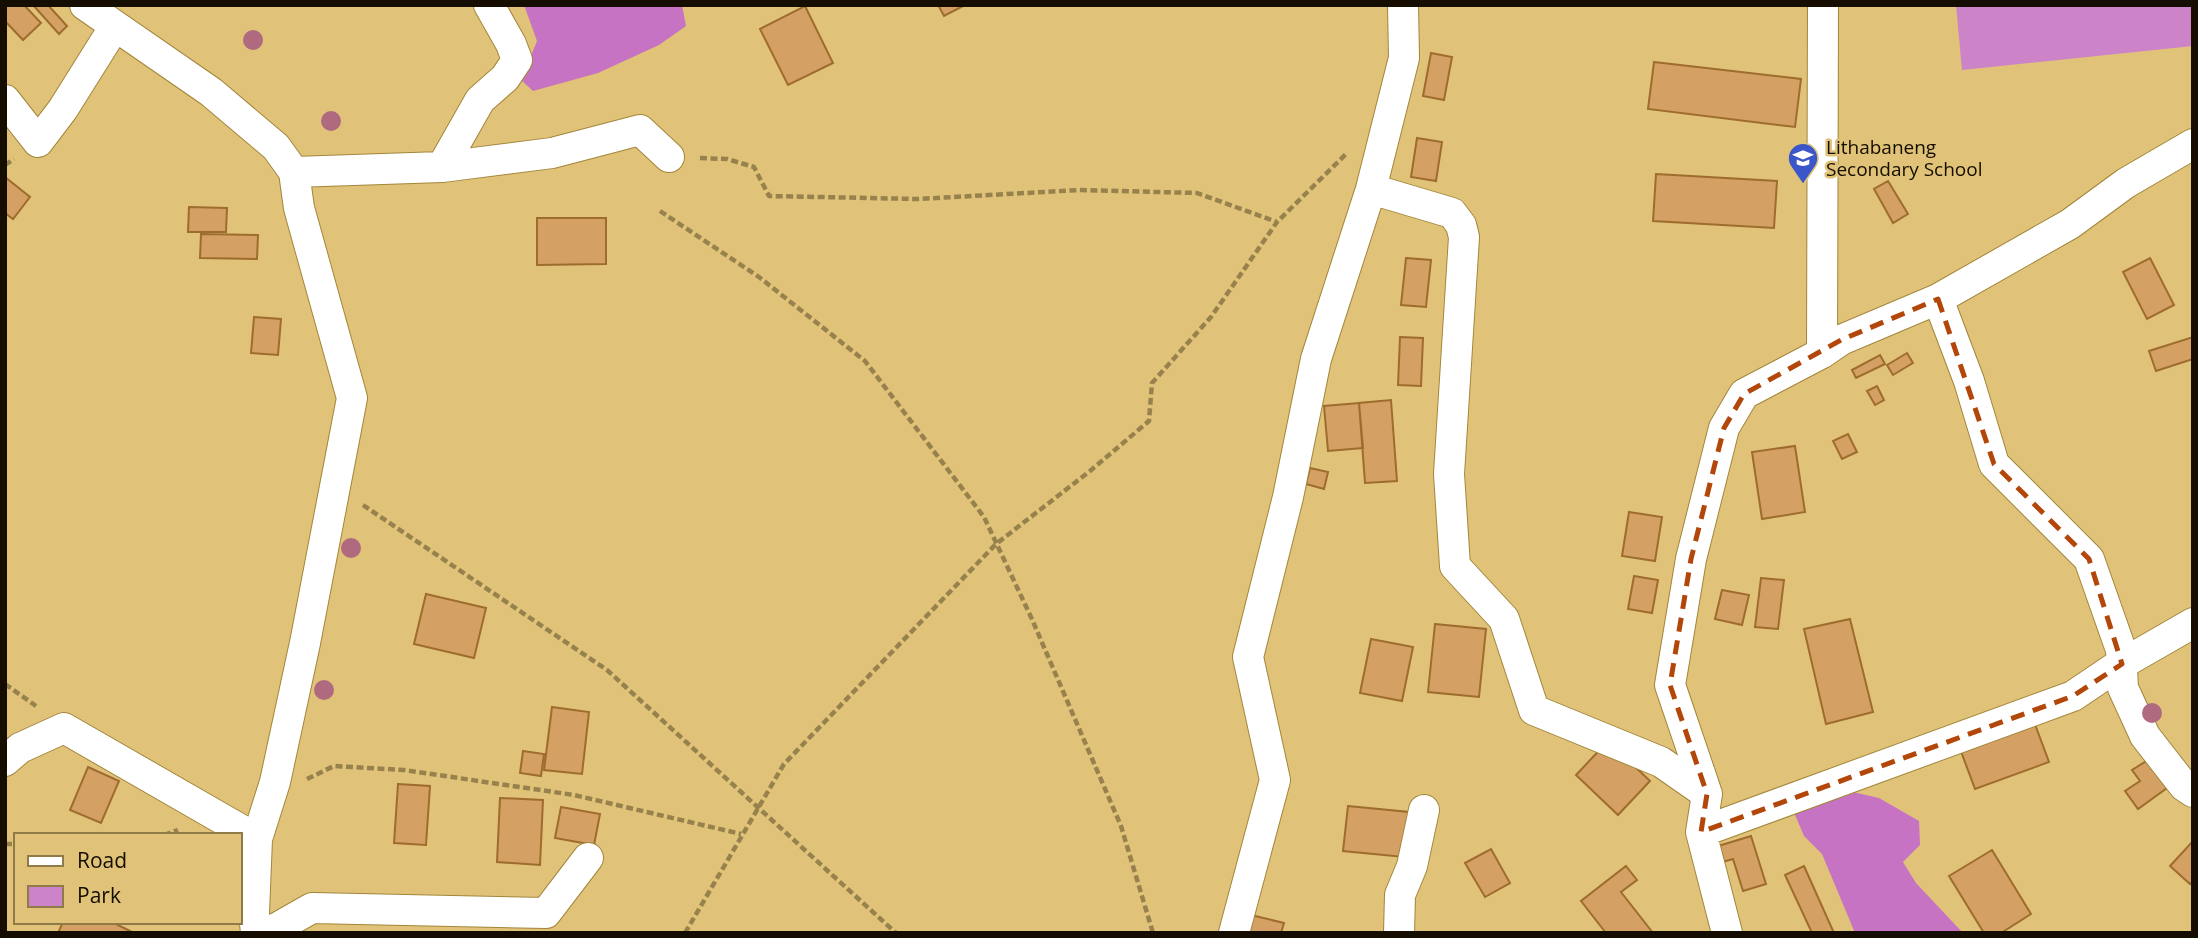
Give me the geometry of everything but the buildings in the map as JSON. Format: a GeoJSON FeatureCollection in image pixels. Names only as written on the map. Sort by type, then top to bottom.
{"type":"FeatureCollection","features":[{"type":"Feature","properties":{"kind":"street"},"geometry":{"type":"LineString","coordinates":[[85,5],[211,92],[276,147],[294,172],[299,208],[352,398],[303,656],[257,839],[254,913],[256,933]]}},
{"type":"Feature","properties":{"kind":"street"},"geometry":{"type":"LineString","coordinates":[[442,167],[480,100],[506,78],[517,60],[489,5]]}},
{"type":"Feature","properties":{"kind":"street"},"geometry":{"type":"LineString","coordinates":[[1234,933],[1275,780],[1248,657],[1288,498],[1316,359],[1371,190],[1404,58],[1403,5]]}},
{"type":"Feature","properties":{"kind":"street"},"geometry":{"type":"LineString","coordinates":[[1822,353],[1823,5]]}},
{"type":"Feature","properties":{"kind":"street"},"geometry":{"type":"LineString","coordinates":[[5,100],[38,142],[64,109],[115,26]]}},
{"type":"Feature","properties":{"kind":"street"},"geometry":{"type":"LineString","coordinates":[[294,172],[442,167],[552,153],[640,130],[669,157]]}},
{"type":"Feature","properties":{"kind":"street"},"geometry":{"type":"LineString","coordinates":[[1727,933],[1701,832],[1707,794],[1670,685],[1690,559],[1724,428],[1744,394],[1822,353],[1841,340],[1938,299],[2070,224],[2126,183],[2193,144]]}},
{"type":"Feature","properties":{"kind":"street"},"geometry":{"type":"LineString","coordinates":[[1371,190],[1452,212],[1461,226],[1464,237],[1449,474],[1455,566],[1504,619],[1534,710],[1661,762],[1707,794]]}},
{"type":"Feature","properties":{"kind":"street"},"geometry":{"type":"LineString","coordinates":[[1938,299],[1969,381],[1994,464],[2089,559],[2121,650],[2123,688],[2145,736],[2184,786],[2193,792]]}},
{"type":"Feature","properties":{"kind":"street"},"geometry":{"type":"LineString","coordinates":[[1701,832],[2073,696],[2193,623]]}},
{"type":"Feature","properties":{"kind":"street"},"geometry":{"type":"LineString","coordinates":[[5,761],[20,748],[64,728],[257,839]]}},
{"type":"Feature","properties":{"kind":"street"},"geometry":{"type":"LineString","coordinates":[[1399,933],[1400,895],[1412,866],[1424,810]]}},
{"type":"Feature","properties":{"kind":"street"},"geometry":{"type":"LineString","coordinates":[[268,933],[312,908],[546,913],[588,858]]}},
{"type":"Feature","properties":{"kind":"path"},"geometry":{"type":"LineString","coordinates":[[685,933],[784,764],[996,544],[1149,421],[1152,383],[1211,317],[1277,222],[1352,149]]}},
{"type":"Feature","properties":{"kind":"path"},"geometry":{"type":"LineString","coordinates":[[669,157],[727,159],[754,167],[769,196],[918,199],[1079,190],[1197,193],[1277,222]]}},
{"type":"Feature","properties":{"kind":"path"},"geometry":{"type":"LineString","coordinates":[[660,211],[759,277],[865,361],[984,517],[1031,617],[1121,826],[1153,933]]}},
{"type":"Feature","properties":{"kind":"path"},"geometry":{"type":"LineString","coordinates":[[335,486],[607,670],[896,933]]}},
{"type":"Feature","properties":{"kind":"path"},"geometry":{"type":"LineString","coordinates":[[270,795],[334,766],[404,770],[574,795],[741,834]]}},
{"type":"Feature","properties":{"kind":"highlighted area"},"geometry":{"type":"Polygon","coordinates":[[[1938,299],[1994,464],[2089,559],[2122,664],[2073,696],[1701,832],[1707,794],[1670,685],[1691,559],[1724,428],[1744,394],[1841,340],[1938,299]]]}},
{"type":"Feature","properties":{"kind":"green space"},"geometry":{"type":"Polygon","coordinates":[[[1956,5],[2193,5],[2193,46],[1962,70],[1956,5]]]}},
{"type":"Feature","properties":{"kind":"shaded area"},"geometry":{"type":"Polygon","coordinates":[[[524,5],[682,5],[686,26],[659,45],[598,73],[533,91],[521,80],[537,41],[524,5]]]}},
{"type":"Feature","properties":{"kind":"shaded area"},"geometry":{"type":"Polygon","coordinates":[[[1844,790],[1879,798],[1919,821],[1920,845],[1903,862],[1916,883],[1963,933],[1855,933],[1822,854],[1804,836],[1793,810],[1844,790]]]}},
{"type":"Feature","properties":{"kind":"place","name":"Lithabaneng Secondary School"},"geometry":{"type":"Point","coordinates":[1803,185]}}]}
